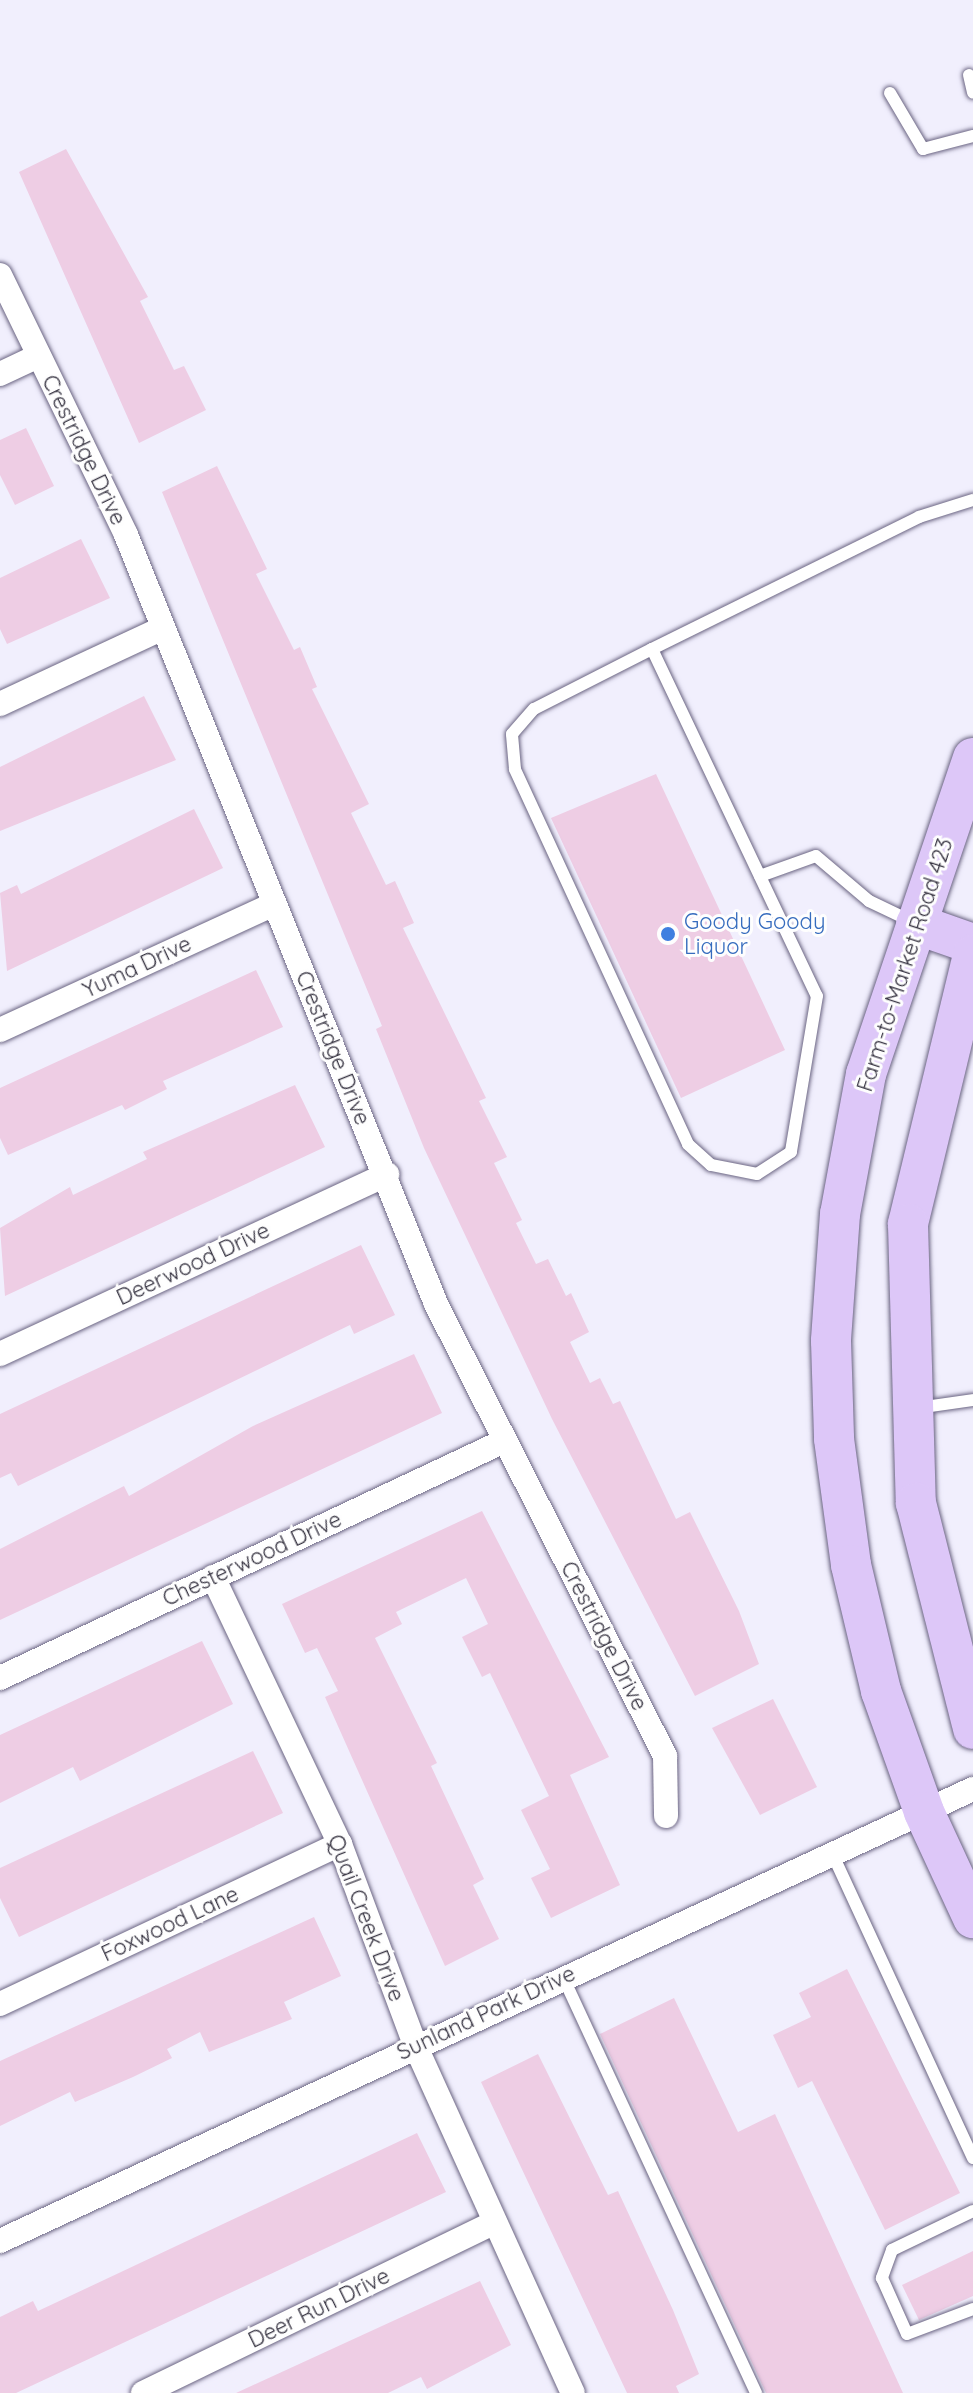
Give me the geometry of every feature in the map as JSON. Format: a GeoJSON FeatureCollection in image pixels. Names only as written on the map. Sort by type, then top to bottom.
{"type":"FeatureCollection","features":[{"type":"Feature","properties":{"kind":"main road","name":"Farm-to-Market Road 423"},"geometry":{"type":"LineString","coordinates":[[973,758],[866,1074],[840,1214],[831,1341],[834,1439],[851,1565],[881,1691],[924,1812],[973,1918]]}},
{"type":"Feature","properties":{"kind":"main road"},"geometry":{"type":"LineString","coordinates":[[916,924],[973,944]]}},
{"type":"Feature","properties":{"kind":"main road"},"geometry":{"type":"LineString","coordinates":[[973,955],[908,1224],[908,1409],[916,1503],[973,1729]]}},
{"type":"Feature","properties":{"kind":"street","name":"Crestridge Drive"},"geometry":{"type":"LineString","coordinates":[[0,275],[163,628],[387,1174],[436,1304],[665,1756],[666,1816]]}},
{"type":"Feature","properties":{"kind":"street"},"geometry":{"type":"LineString","coordinates":[[0,374],[38,356]]}},
{"type":"Feature","properties":{"kind":"street"},"geometry":{"type":"LineString","coordinates":[[0,704],[163,628]]}},
{"type":"Feature","properties":{"kind":"street","name":"Yuma Drive"},"geometry":{"type":"LineString","coordinates":[[0,1030],[274,904]]}},
{"type":"Feature","properties":{"kind":"street","name":"Deerwood Drive"},"geometry":{"type":"LineString","coordinates":[[0,1354],[387,1174]]}},
{"type":"Feature","properties":{"kind":"street","name":"Chesterwood Drive"},"geometry":{"type":"LineString","coordinates":[[0,1678],[504,1441]]}},
{"type":"Feature","properties":{"kind":"street","name":"Quail Creek Drive"},"geometry":{"type":"LineString","coordinates":[[213,1577],[340,1844],[415,2045],[573,2393]]}},
{"type":"Feature","properties":{"kind":"street","name":"Sunland Park Drive"},"geometry":{"type":"LineString","coordinates":[[0,2241],[415,2045],[973,1789]]}},
{"type":"Feature","properties":{"kind":"street","name":"Foxwood Lane"},"geometry":{"type":"LineString","coordinates":[[0,2004],[340,1844]]}},
{"type":"Feature","properties":{"kind":"street","name":"Deer Run Drive"},"geometry":{"type":"LineString","coordinates":[[143,2393],[495,2222]]}},
{"type":"Feature","properties":{"kind":"lane"},"geometry":{"type":"LineString","coordinates":[[969,75],[973,93]]}},
{"type":"Feature","properties":{"kind":"lane"},"geometry":{"type":"LineString","coordinates":[[890,93],[923,149],[973,136]]}},
{"type":"Feature","properties":{"kind":"lane"},"geometry":{"type":"LineString","coordinates":[[652,649],[817,996],[817,1012],[791,1152],[757,1174],[739,1175],[711,1165],[688,1144],[512,753],[512,734],[534,709],[652,649],[919,517],[973,500]]}},
{"type":"Feature","properties":{"kind":"lane"},"geometry":{"type":"LineString","coordinates":[[760,876],[816,856],[869,901],[916,924]]}},
{"type":"Feature","properties":{"kind":"lane"},"geometry":{"type":"LineString","coordinates":[[908,1409],[973,1400]]}},
{"type":"Feature","properties":{"kind":"lane"},"geometry":{"type":"LineString","coordinates":[[832,1853],[973,2158]]}},
{"type":"Feature","properties":{"kind":"lane"},"geometry":{"type":"LineString","coordinates":[[563,1977],[756,2393]]}},
{"type":"Feature","properties":{"kind":"lane"},"geometry":{"type":"LineString","coordinates":[[973,2211],[892,2250],[882,2278],[907,2334],[973,2309]]}},
{"type":"Feature","properties":{"kind":"building"},"geometry":{"type":"Polygon","coordinates":[[[66,149],[148,297],[140,301],[174,370],[184,366],[206,410],[139,443],[19,172],[66,149]]]}},
{"type":"Feature","properties":{"kind":"building"},"geometry":{"type":"Polygon","coordinates":[[[26,428],[54,486],[15,505],[0,475],[0,440],[26,428]]]}},
{"type":"Feature","properties":{"kind":"building"},"geometry":{"type":"Polygon","coordinates":[[[217,466],[267,569],[256,574],[294,650],[300,647],[317,687],[312,689],[369,804],[351,813],[386,885],[395,881],[414,923],[403,928],[486,1098],[479,1101],[507,1157],[494,1163],[522,1220],[516,1223],[536,1264],[548,1259],[566,1296],[571,1293],[589,1332],[570,1342],[590,1383],[600,1378],[613,1404],[620,1401],[676,1519],[690,1512],[739,1611],[759,1664],[695,1696],[552,1419],[424,1148],[376,1029],[382,1026],[162,492],[217,466]]]}},
{"type":"Feature","properties":{"kind":"building"},"geometry":{"type":"Polygon","coordinates":[[[81,539],[110,598],[7,644],[0,629],[0,578],[81,539]]]}},
{"type":"Feature","properties":{"kind":"building"},"geometry":{"type":"Polygon","coordinates":[[[144,696],[176,760],[0,831],[0,767],[144,696]]]}},
{"type":"Feature","properties":{"kind":"building","name":"Goody Goody Liquor"},"geometry":{"type":"Polygon","coordinates":[[[656,774],[785,1050],[681,1098],[551,818],[656,774]]]}},
{"type":"Feature","properties":{"kind":"building"},"geometry":{"type":"Polygon","coordinates":[[[194,809],[223,868],[7,971],[0,893],[17,885],[21,894],[194,809]]]}},
{"type":"Feature","properties":{"kind":"building"},"geometry":{"type":"Polygon","coordinates":[[[256,970],[283,1027],[163,1081],[167,1089],[125,1110],[122,1105],[8,1155],[0,1138],[0,1088],[256,970]]]}},
{"type":"Feature","properties":{"kind":"building"},"geometry":{"type":"Polygon","coordinates":[[[295,1085],[325,1147],[5,1296],[0,1228],[70,1187],[73,1195],[147,1159],[143,1152],[295,1085]]]}},
{"type":"Feature","properties":{"kind":"building"},"geometry":{"type":"Polygon","coordinates":[[[361,1245],[395,1315],[354,1334],[350,1325],[18,1486],[11,1473],[0,1478],[0,1414],[361,1245]]]}},
{"type":"Feature","properties":{"kind":"building"},"geometry":{"type":"Polygon","coordinates":[[[414,1354],[442,1413],[0,1620],[0,1549],[124,1486],[129,1496],[253,1426],[414,1354]]]}},
{"type":"Feature","properties":{"kind":"building"},"geometry":{"type":"Polygon","coordinates":[[[482,1511],[609,1757],[570,1775],[620,1885],[551,1918],[531,1878],[550,1869],[521,1810],[549,1796],[490,1673],[482,1677],[462,1637],[488,1624],[466,1578],[396,1612],[402,1624],[375,1638],[437,1763],[431,1766],[484,1879],[473,1885],[499,1939],[445,1966],[325,1697],[338,1691],[317,1648],[305,1653],[282,1604],[482,1511]]]}},
{"type":"Feature","properties":{"kind":"building"},"geometry":{"type":"Polygon","coordinates":[[[202,1641],[233,1704],[80,1781],[73,1767],[0,1803],[0,1735],[202,1641]]]}},
{"type":"Feature","properties":{"kind":"building"},"geometry":{"type":"Polygon","coordinates":[[[773,1699],[817,1787],[760,1815],[712,1728],[773,1699]]]}},
{"type":"Feature","properties":{"kind":"building"},"geometry":{"type":"Polygon","coordinates":[[[253,1751],[283,1813],[19,1937],[0,1898],[0,1868],[253,1751]]]}},
{"type":"Feature","properties":{"kind":"building"},"geometry":{"type":"Polygon","coordinates":[[[314,1917],[341,1976],[284,2002],[292,2019],[209,2052],[200,2032],[167,2049],[172,2058],[133,2077],[75,2102],[70,2092],[0,2126],[0,2061],[314,1917]]]}},
{"type":"Feature","properties":{"kind":"building"},"geometry":{"type":"Polygon","coordinates":[[[847,1969],[960,2193],[885,2230],[812,2081],[798,2088],[773,2035],[811,2017],[799,1993],[847,1969]]]}},
{"type":"Feature","properties":{"kind":"building"},"geometry":{"type":"Polygon","coordinates":[[[674,1998],[738,2132],[775,2114],[903,2393],[766,2393],[600,2034],[674,1998]]]}},
{"type":"Feature","properties":{"kind":"building"},"geometry":{"type":"Polygon","coordinates":[[[538,2054],[608,2195],[618,2191],[673,2310],[699,2374],[676,2386],[679,2393],[627,2393],[481,2082],[538,2054]]]}},
{"type":"Feature","properties":{"kind":"building"},"geometry":{"type":"Polygon","coordinates":[[[417,2133],[446,2192],[16,2393],[0,2393],[0,2317],[33,2301],[38,2311],[417,2133]]]}},
{"type":"Feature","properties":{"kind":"building"},"geometry":{"type":"Polygon","coordinates":[[[973,2251],[973,2296],[919,2320],[902,2285],[973,2251]]]}},
{"type":"Feature","properties":{"kind":"building"},"geometry":{"type":"Polygon","coordinates":[[[480,2281],[511,2345],[427,2389],[421,2377],[388,2393],[236,2393],[480,2281]]]}},
{"type":"Feature","properties":{"kind":"place","name":"Goody Goody Liquor"},"geometry":{"type":"Point","coordinates":[668,934]}}]}
